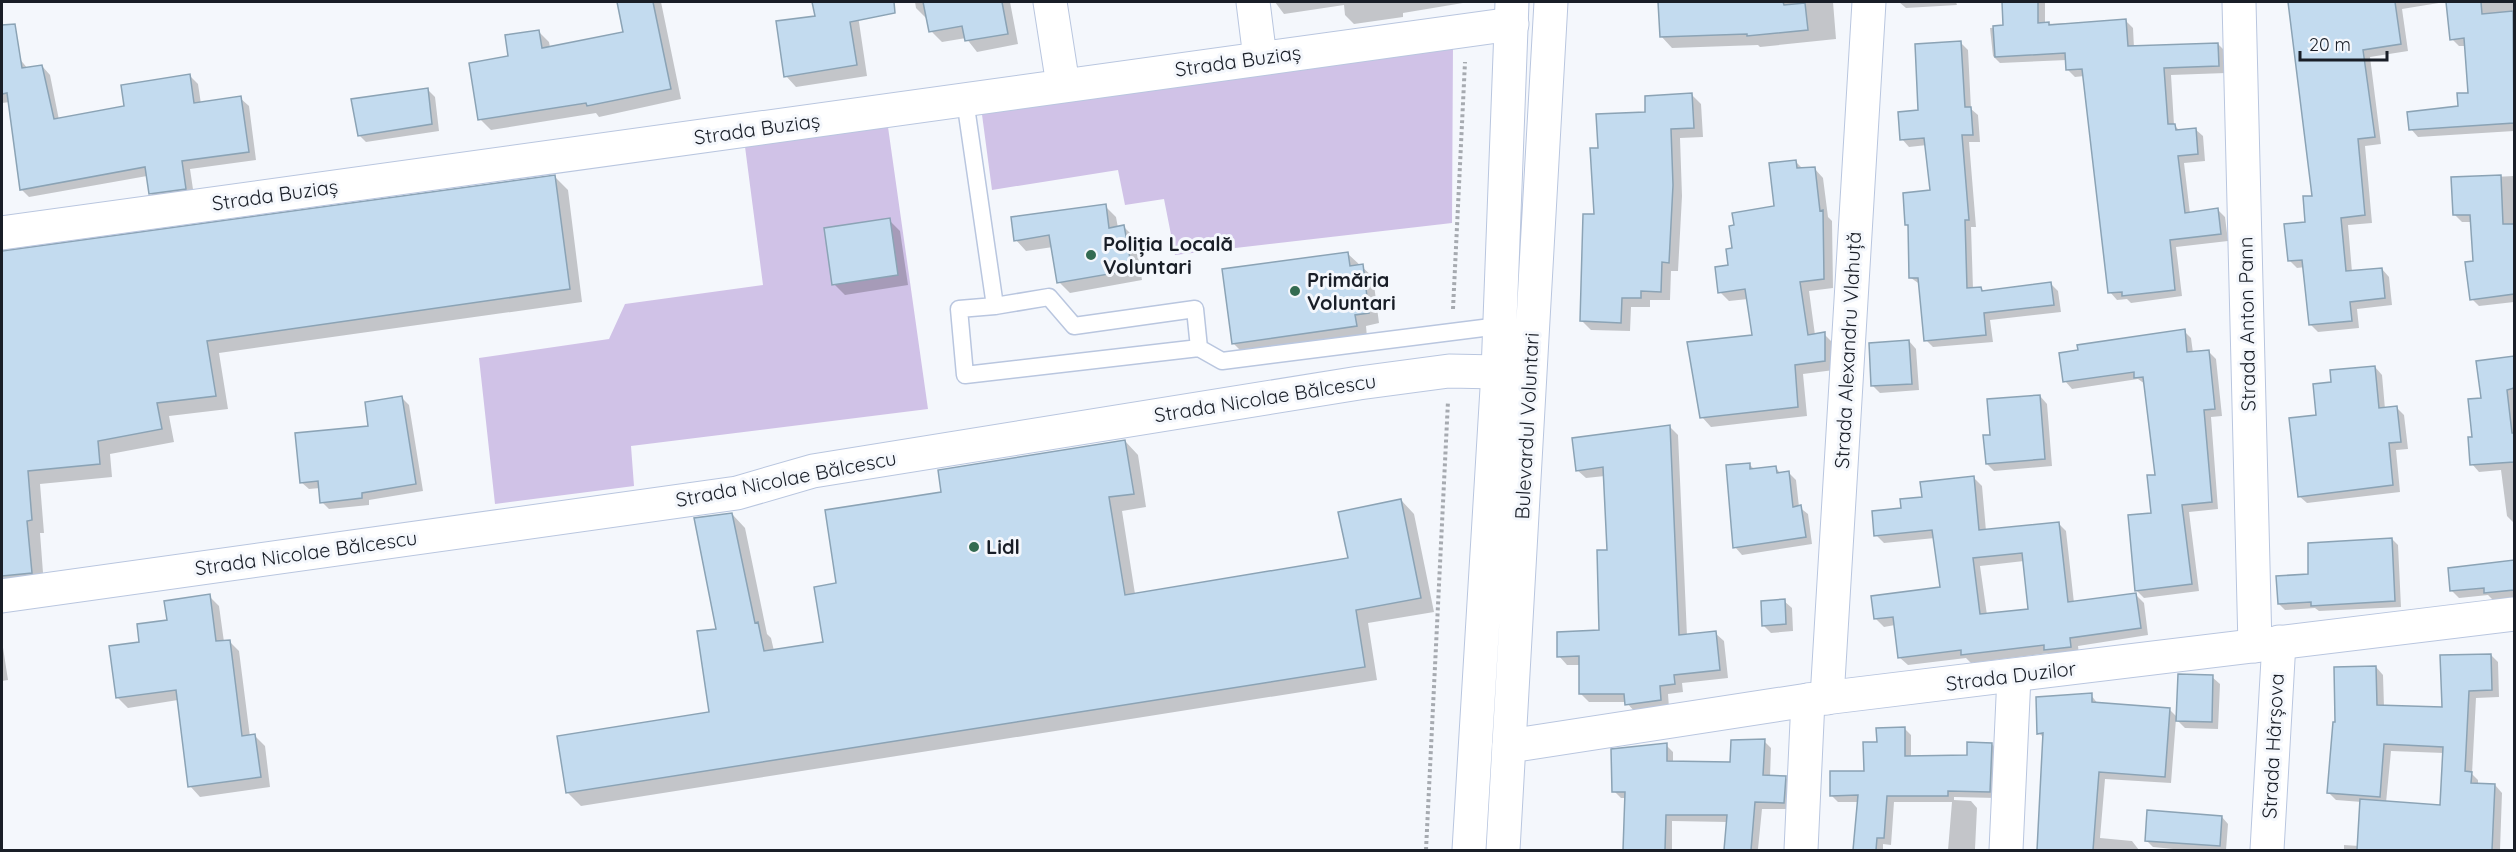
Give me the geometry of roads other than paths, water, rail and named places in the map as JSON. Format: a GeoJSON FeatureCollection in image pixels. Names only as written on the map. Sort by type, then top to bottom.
{"type":"FeatureCollection","features":[{"type":"Feature","properties":{"kind":"main road"},"geometry":{"type":"LineString","coordinates":[[1050,2],[1062,85]]}},
{"type":"Feature","properties":{"kind":"main road"},"geometry":{"type":"LineString","coordinates":[[1253,2],[1260,58]]}},
{"type":"Feature","properties":{"kind":"main road","name":"Bulevardul Voluntari"},"geometry":{"type":"LineString","coordinates":[[1503,850],[1551,2]]}},
{"type":"Feature","properties":{"kind":"main road","name":"Strada Alexandru Vlahuță"},"geometry":{"type":"LineString","coordinates":[[1801,850],[1818,699],[1869,2]]}},
{"type":"Feature","properties":{"kind":"main road","name":"Strada Anton Pann"},"geometry":{"type":"LineString","coordinates":[[2239,2],[2267,644]]}},
{"type":"Feature","properties":{"kind":"main road","name":"Strada Buziaș"},"geometry":{"type":"LineString","coordinates":[[2,233],[1467,28],[1512,13]]}},
{"type":"Feature","properties":{"kind":"main road","name":"Bulevardul Voluntari"},"geometry":{"type":"LineString","coordinates":[[1469,850],[1498,372],[1512,13]]}},
{"type":"Feature","properties":{"kind":"main road","name":"Strada Nicolae Bălcescu"},"geometry":{"type":"LineString","coordinates":[[2,596],[737,493],[813,471],[1159,414],[1449,371],[1498,372]]}},
{"type":"Feature","properties":{"kind":"main road","name":"Strada Duzilor"},"geometry":{"type":"LineString","coordinates":[[1509,746],[1818,699],[2514,614]]}},
{"type":"Feature","properties":{"kind":"main road","name":"Strada Hârșova"},"geometry":{"type":"LineString","coordinates":[[2267,644],[2267,850]]}},
{"type":"Feature","properties":{"kind":"main road"},"geometry":{"type":"LineString","coordinates":[[2006,850],[2014,676]]}},
{"type":"Feature","properties":{"kind":"lane"},"geometry":{"type":"LineString","coordinates":[[964,100],[994,306]]}},
{"type":"Feature","properties":{"kind":"lane"},"geometry":{"type":"LineString","coordinates":[[1199,348],[1195,309],[1074,326],[1049,297],[959,309],[965,375],[1199,348],[1222,361],[1499,326]]}},
{"type":"Feature","properties":{"kind":"place","name":"Poliția Locală Voluntari"},"geometry":{"type":"Point","coordinates":[1091,255]}},
{"type":"Feature","properties":{"kind":"place","name":"Primăria Voluntari"},"geometry":{"type":"Point","coordinates":[1295,291]}},
{"type":"Feature","properties":{"kind":"place","name":"Lidl"},"geometry":{"type":"Point","coordinates":[974,547]}}]}
